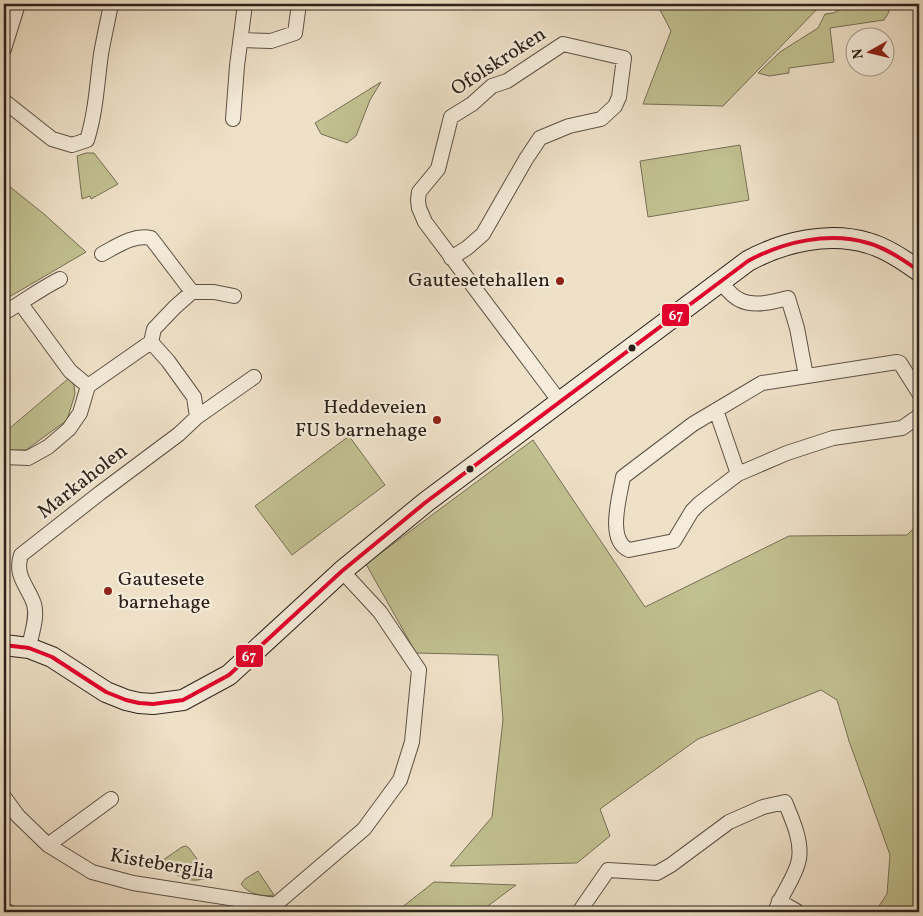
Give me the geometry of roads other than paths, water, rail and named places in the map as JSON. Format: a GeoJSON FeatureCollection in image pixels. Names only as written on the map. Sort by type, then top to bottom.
{"type":"FeatureCollection","features":[{"type":"Feature","properties":{"kind":"street"},"geometry":{"type":"LineString","coordinates":[[4,49],[18,4]]}},
{"type":"Feature","properties":{"kind":"street"},"geometry":{"type":"LineString","coordinates":[[4,101],[52,139],[72,145],[87,140],[98,92],[101,54],[111,4]]}},
{"type":"Feature","properties":{"kind":"street"},"geometry":{"type":"LineString","coordinates":[[233,118],[245,4]]}},
{"type":"Feature","properties":{"kind":"street"},"geometry":{"type":"LineString","coordinates":[[241,40],[271,41],[295,33],[299,4]]}},
{"type":"Feature","properties":{"kind":"street","name":"Ofolskroken"},"geometry":{"type":"LineString","coordinates":[[451,258],[467,248],[483,234],[540,138],[569,126],[601,119],[615,106],[619,97],[624,58],[563,44],[507,81],[492,86],[472,104],[451,117],[438,169],[425,182],[419,192],[418,200],[425,222],[451,258],[560,402]]}},
{"type":"Feature","properties":{"kind":"street"},"geometry":{"type":"LineString","coordinates":[[102,254],[129,240],[142,236],[151,238],[192,292]]}},
{"type":"Feature","properties":{"kind":"street"},"geometry":{"type":"LineString","coordinates":[[4,645],[29,648],[52,658],[106,692],[139,704],[183,700],[229,675],[342,571],[426,502],[720,281],[763,253],[796,242],[830,238],[869,243],[907,262],[919,271]]}},
{"type":"Feature","properties":{"kind":"street"},"geometry":{"type":"LineString","coordinates":[[4,313],[60,279]]}},
{"type":"Feature","properties":{"kind":"street"},"geometry":{"type":"LineString","coordinates":[[720,281],[739,300],[747,303],[776,302],[788,298],[797,328],[806,376]]}},
{"type":"Feature","properties":{"kind":"street"},"geometry":{"type":"LineString","coordinates":[[4,457],[28,458],[48,446],[69,429],[80,413],[88,386],[151,342],[154,329],[175,306],[192,292],[214,292],[234,296]]}},
{"type":"Feature","properties":{"kind":"street"},"geometry":{"type":"LineString","coordinates":[[21,304],[70,372],[88,386]]}},
{"type":"Feature","properties":{"kind":"street"},"geometry":{"type":"LineString","coordinates":[[151,342],[194,397],[197,417]]}},
{"type":"Feature","properties":{"kind":"street"},"geometry":{"type":"LineString","coordinates":[[919,393],[900,363],[897,362],[762,383],[694,424],[622,477],[616,523],[617,536],[624,548],[629,550],[674,541],[692,511],[738,474],[787,453],[833,438],[902,428],[919,416]]}},
{"type":"Feature","properties":{"kind":"street","name":"Markaholen"},"geometry":{"type":"LineString","coordinates":[[29,648],[35,618],[34,605],[18,570],[21,555],[179,434],[197,417],[254,377]]}},
{"type":"Feature","properties":{"kind":"street"},"geometry":{"type":"LineString","coordinates":[[716,410],[738,474]]}},
{"type":"Feature","properties":{"kind":"street","name":"Kisteberglia"},"geometry":{"type":"LineString","coordinates":[[4,797],[18,816],[48,845],[89,871],[133,883],[275,905],[364,829],[400,780],[412,742],[419,670],[380,612],[342,571]]}},
{"type":"Feature","properties":{"kind":"street"},"geometry":{"type":"LineString","coordinates":[[48,845],[111,800]]}},
{"type":"Feature","properties":{"kind":"street"},"geometry":{"type":"LineString","coordinates":[[579,912],[608,870],[658,873],[729,822],[763,807],[786,802],[794,823],[799,847],[799,860],[777,906],[798,912]]}},
{"type":"Feature","properties":{"kind":"place","name":"Gautesetehallen"},"geometry":{"type":"Point","coordinates":[560,281]}},
{"type":"Feature","properties":{"kind":"place","name":"Heddeveien FUS barnehage"},"geometry":{"type":"Point","coordinates":[437,420]}},
{"type":"Feature","properties":{"kind":"place","name":"Gautesete barnehage"},"geometry":{"type":"Point","coordinates":[108,591]}}]}
